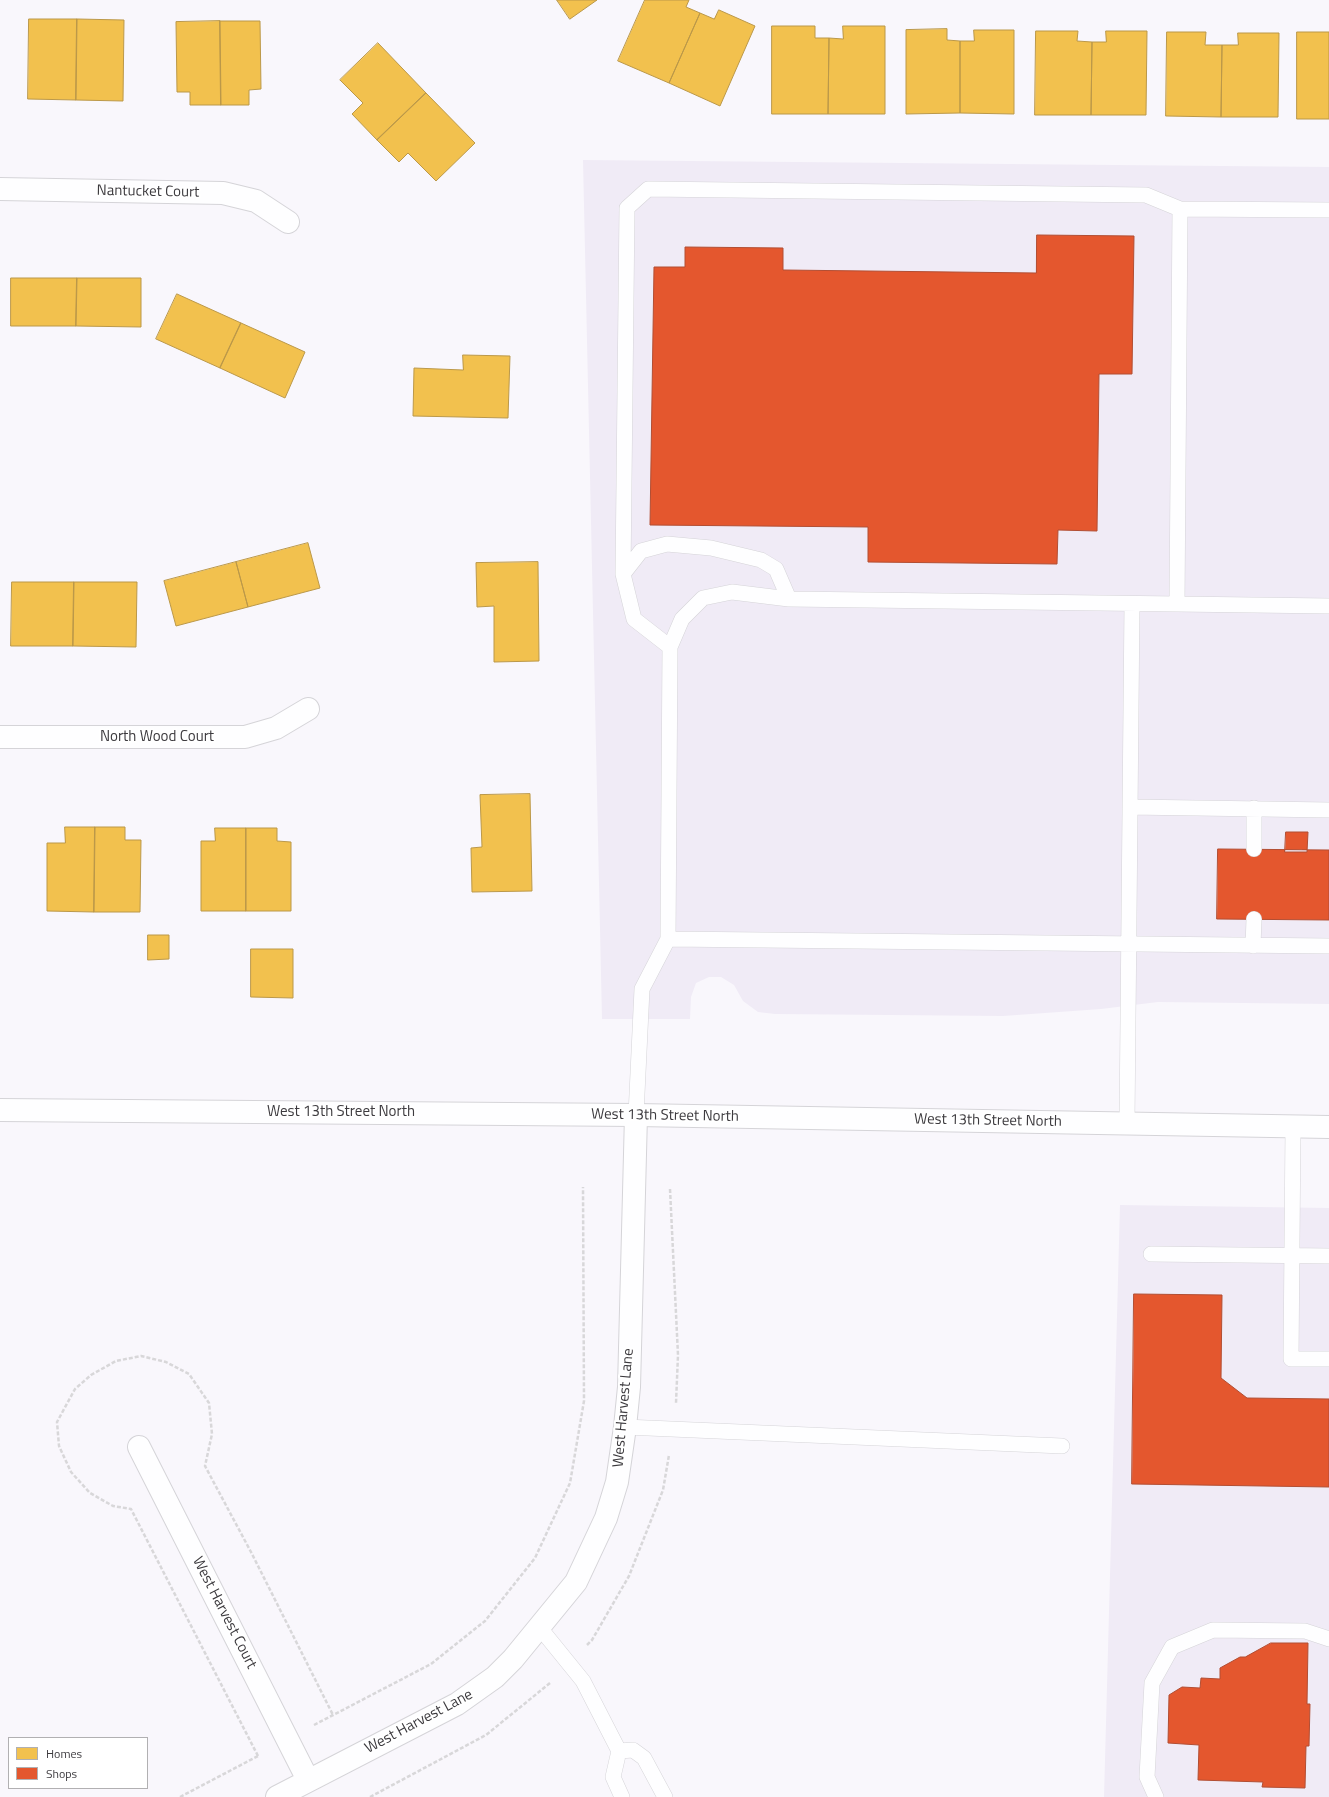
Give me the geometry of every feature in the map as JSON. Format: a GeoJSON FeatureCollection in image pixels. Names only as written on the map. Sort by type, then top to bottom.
{"type":"FeatureCollection","features":[{"type":"Feature","properties":{"kind":"street","name":"Nantucket Court"},"geometry":{"type":"LineString","coordinates":[[0,189],[223,193],[256,201],[288,222]]}},
{"type":"Feature","properties":{"kind":"street","name":"North Wood Court"},"geometry":{"type":"LineString","coordinates":[[0,737],[245,737],[276,728],[308,709]]}},
{"type":"Feature","properties":{"kind":"street","name":"West 13th Street North"},"geometry":{"type":"LineString","coordinates":[[0,1110],[636,1115],[1329,1127]]}},
{"type":"Feature","properties":{"kind":"street","name":"West Harvest Lane"},"geometry":{"type":"LineString","coordinates":[[277,1797],[457,1704],[495,1677],[540,1628],[576,1582],[606,1518],[617,1482],[625,1427],[629,1387],[636,1115]]}},
{"type":"Feature","properties":{"kind":"street","name":"West Harvest Court"},"geometry":{"type":"LineString","coordinates":[[139,1447],[308,1780]]}},
{"type":"Feature","properties":{"kind":"lane"},"geometry":{"type":"LineString","coordinates":[[670,647],[634,619],[623,574],[627,208],[648,189],[1146,195],[1180,209],[1329,210]]}},
{"type":"Feature","properties":{"kind":"lane"},"geometry":{"type":"LineString","coordinates":[[1177,604],[1180,209]]}},
{"type":"Feature","properties":{"kind":"lane"},"geometry":{"type":"LineString","coordinates":[[623,574],[641,551],[667,544],[711,548],[761,560],[776,569],[789,599]]}},
{"type":"Feature","properties":{"kind":"lane"},"geometry":{"type":"LineString","coordinates":[[636,1115],[642,989],[668,939],[670,647],[682,619],[703,598],[732,592],[789,599],[1329,606]]}},
{"type":"Feature","properties":{"kind":"lane"},"geometry":{"type":"LineString","coordinates":[[1127,1123],[1132,604]]}},
{"type":"Feature","properties":{"kind":"lane"},"geometry":{"type":"LineString","coordinates":[[1130,807],[1329,810]]}},
{"type":"Feature","properties":{"kind":"lane"},"geometry":{"type":"LineString","coordinates":[[1254,808],[1254,849]]}},
{"type":"Feature","properties":{"kind":"lane"},"geometry":{"type":"LineString","coordinates":[[1253,946],[1254,920]]}},
{"type":"Feature","properties":{"kind":"lane"},"geometry":{"type":"LineString","coordinates":[[668,939],[1329,946]]}},
{"type":"Feature","properties":{"kind":"lane"},"geometry":{"type":"LineString","coordinates":[[1293,1126],[1291,1359],[1329,1360]]}},
{"type":"Feature","properties":{"kind":"lane"},"geometry":{"type":"LineString","coordinates":[[1151,1254],[1329,1256]]}},
{"type":"Feature","properties":{"kind":"lane"},"geometry":{"type":"LineString","coordinates":[[625,1427],[1062,1446]]}},
{"type":"Feature","properties":{"kind":"lane"},"geometry":{"type":"LineString","coordinates":[[540,1628],[583,1681],[619,1751],[613,1777],[622,1797]]}},
{"type":"Feature","properties":{"kind":"lane"},"geometry":{"type":"LineString","coordinates":[[1156,1797],[1148,1777],[1152,1683],[1172,1648],[1213,1630],[1305,1631],[1329,1639]]}},
{"type":"Feature","properties":{"kind":"lane"},"geometry":{"type":"LineString","coordinates":[[619,1751],[633,1750],[644,1758],[665,1797]]}},
{"type":"Feature","properties":{"kind":"path"},"geometry":{"type":"LineString","coordinates":[[180,1797],[431,1664],[485,1621],[535,1558],[570,1483],[584,1401],[583,1187]]}},
{"type":"Feature","properties":{"kind":"shaded area"},"geometry":{"type":"Polygon","coordinates":[[[583,160],[1329,167],[1329,1004],[1158,1002],[1101,1009],[1003,1016],[775,1014],[758,1012],[743,1001],[734,985],[721,977],[709,977],[696,983],[691,997],[690,1019],[602,1019],[583,160]]]}},
{"type":"Feature","properties":{"kind":"shaded area"},"geometry":{"type":"Polygon","coordinates":[[[1120,1205],[1329,1208],[1329,1797],[1104,1797],[1120,1205]]]}},
{"type":"Feature","properties":{"kind":"building: Homes"},"geometry":{"type":"Polygon","coordinates":[[[557,0],[597,0],[570,19],[557,0]]]}},
{"type":"Feature","properties":{"kind":"building: Homes"},"geometry":{"type":"Polygon","coordinates":[[[645,0],[689,0],[686,7],[700,13],[669,83],[618,61],[645,0]]]}},
{"type":"Feature","properties":{"kind":"building: Homes"},"geometry":{"type":"Polygon","coordinates":[[[719,10],[755,26],[720,106],[669,83],[700,13],[714,19],[719,10]]]}},
{"type":"Feature","properties":{"kind":"building: Homes"},"geometry":{"type":"Polygon","coordinates":[[[29,19],[77,19],[76,100],[28,99],[29,19]]]}},
{"type":"Feature","properties":{"kind":"building: Homes"},"geometry":{"type":"Polygon","coordinates":[[[77,19],[124,20],[123,101],[76,100],[77,19]]]}},
{"type":"Feature","properties":{"kind":"building: Homes"},"geometry":{"type":"Polygon","coordinates":[[[220,21],[260,21],[261,89],[249,90],[249,105],[221,105],[220,21]]]}},
{"type":"Feature","properties":{"kind":"building: Homes"},"geometry":{"type":"Polygon","coordinates":[[[220,21],[221,105],[190,105],[190,92],[177,92],[176,22],[220,21]]]}},
{"type":"Feature","properties":{"kind":"building: Homes"},"geometry":{"type":"Polygon","coordinates":[[[772,26],[815,26],[815,38],[829,38],[828,114],[772,114],[772,26]]]}},
{"type":"Feature","properties":{"kind":"building: Homes"},"geometry":{"type":"Polygon","coordinates":[[[843,26],[885,26],[885,114],[828,114],[829,38],[843,39],[843,26]]]}},
{"type":"Feature","properties":{"kind":"building: Homes"},"geometry":{"type":"Polygon","coordinates":[[[947,29],[947,40],[960,41],[960,113],[906,114],[906,30],[947,29]]]}},
{"type":"Feature","properties":{"kind":"building: Homes"},"geometry":{"type":"Polygon","coordinates":[[[974,30],[1014,30],[1014,114],[960,113],[960,41],[974,41],[974,30]]]}},
{"type":"Feature","properties":{"kind":"building: Homes"},"geometry":{"type":"Polygon","coordinates":[[[1036,31],[1078,31],[1077,41],[1092,42],[1091,115],[1035,115],[1036,31]]]}},
{"type":"Feature","properties":{"kind":"building: Homes"},"geometry":{"type":"Polygon","coordinates":[[[1106,31],[1147,31],[1146,115],[1091,115],[1092,42],[1106,42],[1106,31]]]}},
{"type":"Feature","properties":{"kind":"building: Homes"},"geometry":{"type":"Polygon","coordinates":[[[1167,32],[1206,32],[1205,45],[1222,45],[1221,117],[1166,116],[1167,32]]]}},
{"type":"Feature","properties":{"kind":"building: Homes"},"geometry":{"type":"Polygon","coordinates":[[[1297,32],[1329,32],[1329,119],[1297,119],[1297,32]]]}},
{"type":"Feature","properties":{"kind":"building: Homes"},"geometry":{"type":"Polygon","coordinates":[[[1238,33],[1279,33],[1278,117],[1221,117],[1222,45],[1238,45],[1238,33]]]}},
{"type":"Feature","properties":{"kind":"building: Homes"},"geometry":{"type":"Polygon","coordinates":[[[378,43],[426,93],[377,140],[352,114],[363,103],[340,80],[378,43]]]}},
{"type":"Feature","properties":{"kind":"building: Homes"},"geometry":{"type":"Polygon","coordinates":[[[426,93],[475,143],[436,181],[408,153],[399,162],[377,140],[426,93]]]}},
{"type":"Feature","properties":{"kind":"building: Homes"},"geometry":{"type":"Polygon","coordinates":[[[11,278],[77,278],[76,326],[11,326],[11,278]]]}},
{"type":"Feature","properties":{"kind":"building: Homes"},"geometry":{"type":"Polygon","coordinates":[[[77,278],[141,278],[141,327],[76,326],[77,278]]]}},
{"type":"Feature","properties":{"kind":"building: Homes"},"geometry":{"type":"Polygon","coordinates":[[[177,294],[241,323],[220,368],[156,339],[177,294]]]}},
{"type":"Feature","properties":{"kind":"building: Homes"},"geometry":{"type":"Polygon","coordinates":[[[241,323],[305,352],[285,398],[220,368],[241,323]]]}},
{"type":"Feature","properties":{"kind":"building: Homes"},"geometry":{"type":"Polygon","coordinates":[[[463,355],[510,356],[508,418],[413,416],[414,368],[463,370],[463,355]]]}},
{"type":"Feature","properties":{"kind":"building: Homes"},"geometry":{"type":"Polygon","coordinates":[[[308,543],[320,588],[248,607],[236,562],[308,543]]]}},
{"type":"Feature","properties":{"kind":"building: Homes"},"geometry":{"type":"Polygon","coordinates":[[[236,562],[248,607],[176,626],[164,581],[236,562]]]}},
{"type":"Feature","properties":{"kind":"building: Homes"},"geometry":{"type":"Polygon","coordinates":[[[538,562],[539,661],[494,662],[494,606],[477,607],[476,563],[538,562]]]}},
{"type":"Feature","properties":{"kind":"building: Homes"},"geometry":{"type":"Polygon","coordinates":[[[12,582],[74,582],[73,646],[11,646],[12,582]]]}},
{"type":"Feature","properties":{"kind":"building: Homes"},"geometry":{"type":"Polygon","coordinates":[[[74,582],[137,582],[136,647],[73,646],[74,582]]]}},
{"type":"Feature","properties":{"kind":"building: Homes"},"geometry":{"type":"Polygon","coordinates":[[[530,794],[532,891],[472,892],[471,848],[482,847],[480,795],[530,794]]]}},
{"type":"Feature","properties":{"kind":"building: Homes"},"geometry":{"type":"Polygon","coordinates":[[[65,827],[95,827],[94,912],[47,911],[47,843],[65,843],[65,827]]]}},
{"type":"Feature","properties":{"kind":"building: Homes"},"geometry":{"type":"Polygon","coordinates":[[[95,827],[125,827],[125,840],[141,840],[140,912],[94,912],[95,827]]]}},
{"type":"Feature","properties":{"kind":"building: Homes"},"geometry":{"type":"Polygon","coordinates":[[[215,828],[246,828],[246,911],[201,911],[201,841],[215,841],[215,828]]]}},
{"type":"Feature","properties":{"kind":"building: Homes"},"geometry":{"type":"Polygon","coordinates":[[[246,828],[277,828],[277,841],[291,842],[291,911],[246,911],[246,828]]]}},
{"type":"Feature","properties":{"kind":"building: Homes"},"geometry":{"type":"Polygon","coordinates":[[[148,935],[169,935],[169,959],[148,960],[148,935]]]}},
{"type":"Feature","properties":{"kind":"building: Homes"},"geometry":{"type":"Polygon","coordinates":[[[251,949],[293,949],[293,998],[251,997],[251,949]]]}},
{"type":"Feature","properties":{"kind":"building: Shops"},"geometry":{"type":"Polygon","coordinates":[[[1037,235],[1134,236],[1132,374],[1099,374],[1097,531],[1058,530],[1057,564],[868,562],[868,527],[650,525],[654,267],[685,267],[685,247],[783,248],[783,270],[1036,273],[1037,235]]]}},
{"type":"Feature","properties":{"kind":"building: Shops"},"geometry":{"type":"Polygon","coordinates":[[[1286,832],[1308,832],[1307,852],[1285,852],[1286,832]]]}},
{"type":"Feature","properties":{"kind":"building: Shops"},"geometry":{"type":"Polygon","coordinates":[[[1218,849],[1329,850],[1329,920],[1217,919],[1218,849]]]}},
{"type":"Feature","properties":{"kind":"building: Shops"},"geometry":{"type":"Polygon","coordinates":[[[1134,1294],[1222,1295],[1221,1378],[1247,1398],[1329,1399],[1329,1487],[1132,1484],[1134,1294]]]}},
{"type":"Feature","properties":{"kind":"building: Shops"},"geometry":{"type":"Polygon","coordinates":[[[1271,1643],[1308,1643],[1307,1704],[1310,1704],[1309,1746],[1306,1746],[1305,1788],[1262,1787],[1263,1782],[1198,1780],[1199,1745],[1168,1743],[1169,1695],[1182,1687],[1200,1688],[1201,1678],[1220,1679],[1220,1668],[1271,1643]]]}}]}
